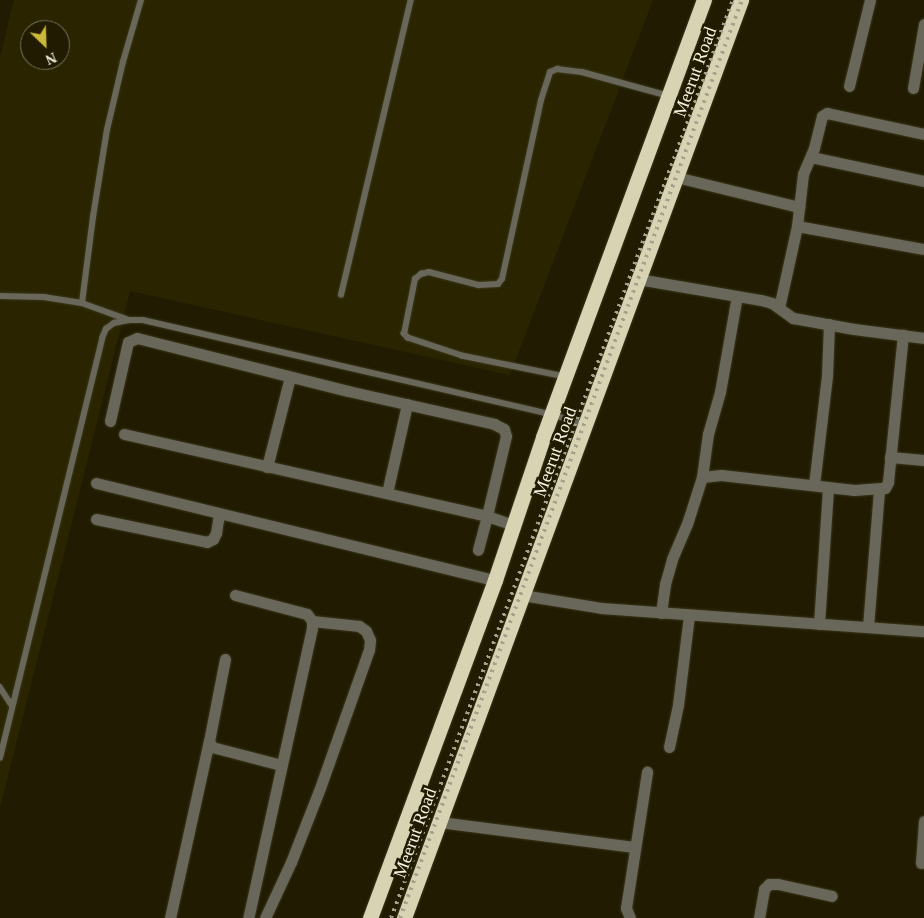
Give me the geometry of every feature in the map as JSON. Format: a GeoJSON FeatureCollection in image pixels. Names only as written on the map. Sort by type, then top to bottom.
{"type":"FeatureCollection","features":[{"type":"Feature","properties":{"kind":"highway","name":"Meerut Road"},"geometry":{"type":"LineString","coordinates":[[370,918],[495,580],[551,414],[704,0]]}},
{"type":"Feature","properties":{"kind":"highway","name":"Meerut Road"},"geometry":{"type":"LineString","coordinates":[[404,918],[741,0]]}},
{"type":"Feature","properties":{"kind":"street"},"geometry":{"type":"LineString","coordinates":[[849,86],[870,0]]}},
{"type":"Feature","properties":{"kind":"street"},"geometry":{"type":"LineString","coordinates":[[913,88],[924,24]]}},
{"type":"Feature","properties":{"kind":"street"},"geometry":{"type":"LineString","coordinates":[[779,308],[797,226],[803,174],[811,156],[819,121],[822,116],[828,113],[924,134]]}},
{"type":"Feature","properties":{"kind":"street"},"geometry":{"type":"LineString","coordinates":[[811,156],[924,181]]}},
{"type":"Feature","properties":{"kind":"street"},"geometry":{"type":"LineString","coordinates":[[676,177],[799,207]]}},
{"type":"Feature","properties":{"kind":"street"},"geometry":{"type":"LineString","coordinates":[[797,226],[924,249]]}},
{"type":"Feature","properties":{"kind":"street"},"geometry":{"type":"LineString","coordinates":[[638,279],[772,303],[793,318],[924,338]]}},
{"type":"Feature","properties":{"kind":"street"},"geometry":{"type":"LineString","coordinates":[[661,612],[665,584],[672,559],[687,524],[702,477],[708,434],[720,392],[737,296]]}},
{"type":"Feature","properties":{"kind":"street"},"geometry":{"type":"LineString","coordinates":[[814,485],[826,376],[829,324]]}},
{"type":"Feature","properties":{"kind":"street"},"geometry":{"type":"LineString","coordinates":[[702,477],[721,475],[828,487],[879,490],[885,488],[888,482],[903,335]]}},
{"type":"Feature","properties":{"kind":"street"},"geometry":{"type":"LineString","coordinates":[[110,421],[128,342],[132,339],[142,338],[290,377],[494,424],[504,429],[505,445],[478,550]]}},
{"type":"Feature","properties":{"kind":"street"},"geometry":{"type":"LineString","coordinates":[[267,468],[290,377]]}},
{"type":"Feature","properties":{"kind":"street"},"geometry":{"type":"LineString","coordinates":[[387,493],[407,404]]}},
{"type":"Feature","properties":{"kind":"street"},"geometry":{"type":"LineString","coordinates":[[124,434],[267,468],[487,516],[513,525]]}},
{"type":"Feature","properties":{"kind":"street"},"geometry":{"type":"LineString","coordinates":[[890,457],[924,460]]}},
{"type":"Feature","properties":{"kind":"street"},"geometry":{"type":"LineString","coordinates":[[96,483],[495,580]]}},
{"type":"Feature","properties":{"kind":"street"},"geometry":{"type":"LineString","coordinates":[[819,624],[828,487]]}},
{"type":"Feature","properties":{"kind":"street"},"geometry":{"type":"LineString","coordinates":[[868,627],[879,490]]}},
{"type":"Feature","properties":{"kind":"street"},"geometry":{"type":"LineString","coordinates":[[96,519],[207,542],[213,539],[216,533],[220,514]]}},
{"type":"Feature","properties":{"kind":"street"},"geometry":{"type":"LineString","coordinates":[[235,595],[307,614],[312,621],[308,649],[248,918]]}},
{"type":"Feature","properties":{"kind":"street"},"geometry":{"type":"LineString","coordinates":[[522,595],[601,608],[924,631]]}},
{"type":"Feature","properties":{"kind":"street"},"geometry":{"type":"LineString","coordinates":[[669,747],[678,705],[689,615]]}},
{"type":"Feature","properties":{"kind":"street"},"geometry":{"type":"LineString","coordinates":[[265,918],[291,862],[320,788],[369,650],[370,640],[366,631],[359,626],[312,621]]}},
{"type":"Feature","properties":{"kind":"street"},"geometry":{"type":"LineString","coordinates":[[170,918],[225,659]]}},
{"type":"Feature","properties":{"kind":"street"},"geometry":{"type":"LineString","coordinates":[[209,740],[212,747],[219,750],[282,764]]}},
{"type":"Feature","properties":{"kind":"street"},"geometry":{"type":"LineString","coordinates":[[630,918],[626,908],[647,772]]}},
{"type":"Feature","properties":{"kind":"street"},"geometry":{"type":"LineString","coordinates":[[439,822],[634,848]]}},
{"type":"Feature","properties":{"kind":"street"},"geometry":{"type":"LineString","coordinates":[[921,863],[924,822]]}},
{"type":"Feature","properties":{"kind":"street"},"geometry":{"type":"LineString","coordinates":[[759,918],[764,889],[770,884],[778,884],[832,896]]}},
{"type":"Feature","properties":{"kind":"lane"},"geometry":{"type":"LineString","coordinates":[[82,304],[107,130],[123,62],[141,0]]}},
{"type":"Feature","properties":{"kind":"lane"},"geometry":{"type":"LineString","coordinates":[[341,295],[411,0]]}},
{"type":"Feature","properties":{"kind":"lane"},"geometry":{"type":"LineString","coordinates":[[565,376],[462,356],[408,338],[404,334],[415,279],[421,274],[429,272],[479,285],[498,284],[502,279],[539,109],[547,76],[550,72],[557,69],[582,72],[669,96]]}},
{"type":"Feature","properties":{"kind":"lane"},"geometry":{"type":"LineString","coordinates":[[0,296],[44,297],[82,304],[129,320],[163,324],[551,414],[585,425]]}},
{"type":"Feature","properties":{"kind":"lane"},"geometry":{"type":"LineString","coordinates":[[0,758],[102,338],[106,330],[114,324],[129,320]]}},
{"type":"Feature","properties":{"kind":"lane"},"geometry":{"type":"LineString","coordinates":[[0,687],[12,704]]}},
{"type":"Feature","properties":{"kind":"shaded area"},"geometry":{"type":"Polygon","coordinates":[[[14,0],[653,0],[510,375],[130,291],[0,808],[0,57],[14,0]]]}},
{"type":"Feature","properties":{"kind":"railway"},"geometry":{"type":"LineString","coordinates":[[391,918],[733,0]]}},
{"type":"Feature","properties":{"kind":"railway"},"geometry":{"type":"LineString","coordinates":[[400,918],[742,0]]}}]}
